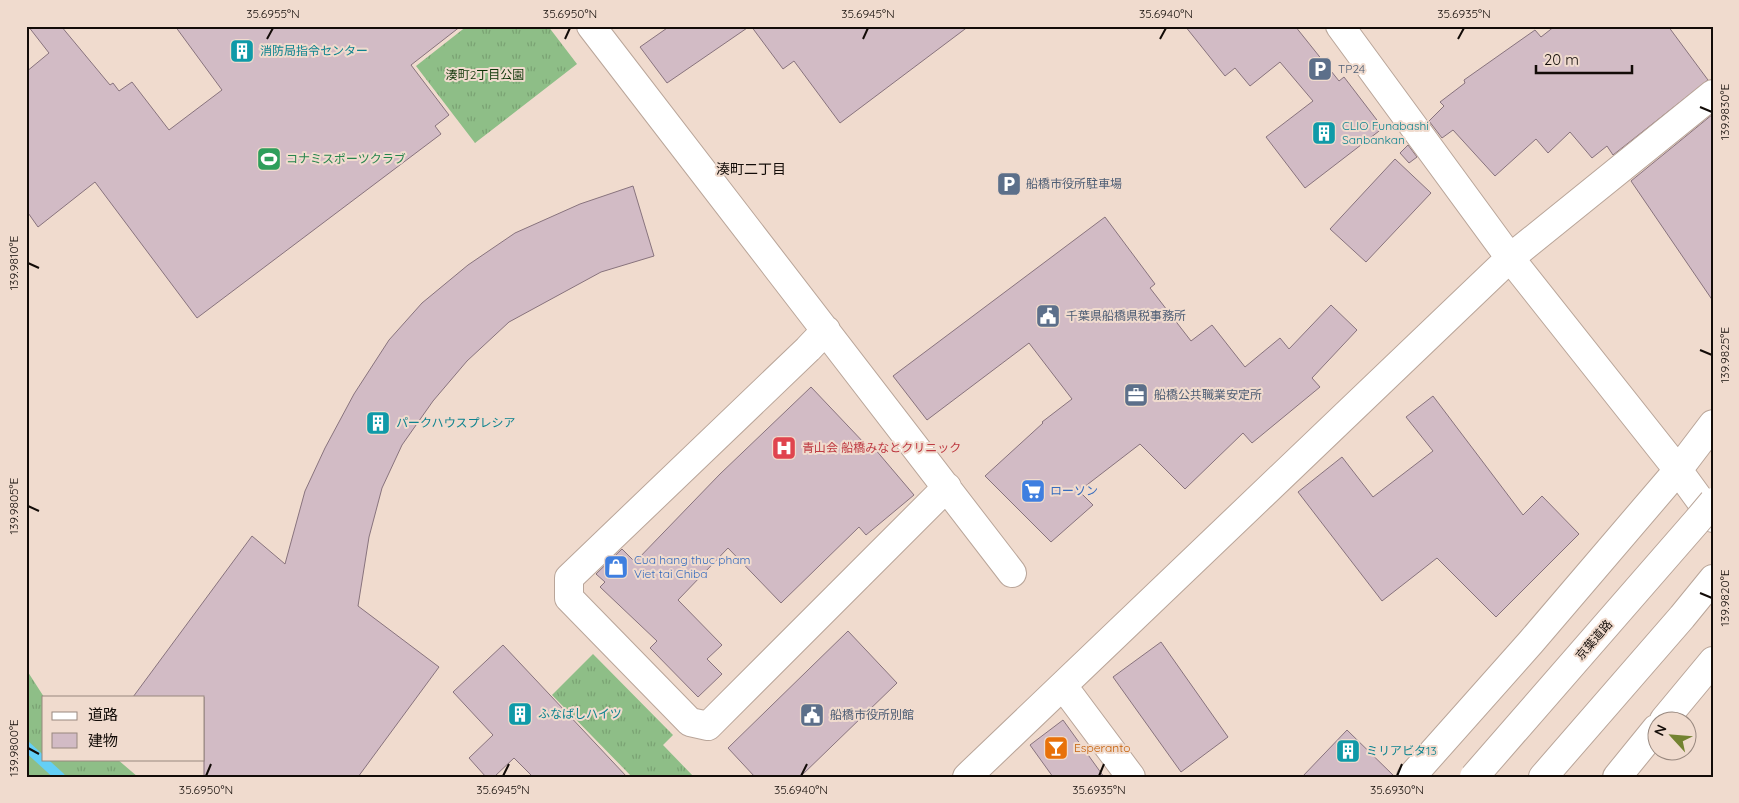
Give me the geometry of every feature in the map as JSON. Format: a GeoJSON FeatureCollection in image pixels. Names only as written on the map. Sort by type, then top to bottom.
{"type":"FeatureCollection","features":[{"type":"Feature","properties":{"kind":"main road"},"geometry":{"type":"LineString","coordinates":[[591,26],[1012,573]]}},
{"type":"Feature","properties":{"kind":"main road"},"geometry":{"type":"LineString","coordinates":[[1340,26],[1510,258],[1678,470],[1713,518]]}},
{"type":"Feature","properties":{"kind":"main road"},"geometry":{"type":"LineString","coordinates":[[967,777],[1510,258],[1713,94]]}},
{"type":"Feature","properties":{"kind":"main road"},"geometry":{"type":"LineString","coordinates":[[826,330],[569,578],[570,598],[690,722],[708,726],[947,487]]}},
{"type":"Feature","properties":{"kind":"main road"},"geometry":{"type":"LineString","coordinates":[[1411,777],[1531,642],[1678,470],[1713,424]]}},
{"type":"Feature","properties":{"kind":"main road","name":"京葉道路"},"geometry":{"type":"LineString","coordinates":[[1474,777],[1713,502]]}},
{"type":"Feature","properties":{"kind":"main road"},"geometry":{"type":"LineString","coordinates":[[1543,777],[1713,579]]}},
{"type":"Feature","properties":{"kind":"main road"},"geometry":{"type":"LineString","coordinates":[[1672,710],[1713,661]]}},
{"type":"Feature","properties":{"kind":"main road"},"geometry":{"type":"LineString","coordinates":[[1063,686],[1131,777]]}},
{"type":"Feature","properties":{"kind":"main road"},"geometry":{"type":"LineString","coordinates":[[1617,777],[1646,741]]}},
{"type":"Feature","properties":{"kind":"green space","name":"湊町2丁目公園"},"geometry":{"type":"Polygon","coordinates":[[[467,26],[548,26],[577,64],[475,143],[416,66],[467,26]]]}},
{"type":"Feature","properties":{"kind":"green space"},"geometry":{"type":"Polygon","coordinates":[[[593,654],[673,735],[663,745],[694,777],[632,777],[552,695],[593,654]]]}},
{"type":"Feature","properties":{"kind":"green space"},"geometry":{"type":"Polygon","coordinates":[[[26,669],[43,696],[42,760],[118,760],[138,777],[26,777],[26,669]]]}},
{"type":"Feature","properties":{"kind":"building","name":"コナミスポーツクラブ"},"geometry":{"type":"Polygon","coordinates":[[[28,26],[61,26],[110,85],[113,83],[119,91],[132,82],[169,130],[222,90],[175,26],[461,26],[411,65],[449,115],[435,126],[441,134],[197,318],[95,182],[38,227],[26,210],[26,72],[49,53],[28,26]]]}},
{"type":"Feature","properties":{"kind":"building"},"geometry":{"type":"Polygon","coordinates":[[[670,26],[750,26],[667,83],[640,47],[670,26]]]}},
{"type":"Feature","properties":{"kind":"building"},"geometry":{"type":"Polygon","coordinates":[[[751,26],[969,26],[840,123],[794,61],[783,69],[751,26]]]}},
{"type":"Feature","properties":{"kind":"building"},"geometry":{"type":"Polygon","coordinates":[[[1185,26],[1295,26],[1339,81],[1344,77],[1383,128],[1305,188],[1266,137],[1313,101],[1280,62],[1250,86],[1235,68],[1225,76],[1185,26]]]}},
{"type":"Feature","properties":{"kind":"building"},"geometry":{"type":"Polygon","coordinates":[[[1555,26],[1668,26],[1708,80],[1613,155],[1607,146],[1592,158],[1570,132],[1548,153],[1536,139],[1495,176],[1453,130],[1442,138],[1429,121],[1444,106],[1440,102],[1465,83],[1464,80],[1535,30],[1541,37],[1555,26]]]}},
{"type":"Feature","properties":{"kind":"building"},"geometry":{"type":"Polygon","coordinates":[[[1713,114],[1713,301],[1631,181],[1713,114]]]}},
{"type":"Feature","properties":{"kind":"building"},"geometry":{"type":"Polygon","coordinates":[[[1408,145],[1417,157],[1409,163],[1400,153],[1408,145]]]}},
{"type":"Feature","properties":{"kind":"building"},"geometry":{"type":"Polygon","coordinates":[[[1395,159],[1431,193],[1366,262],[1330,229],[1395,159]]]}},
{"type":"Feature","properties":{"kind":"building"},"geometry":{"type":"Polygon","coordinates":[[[633,186],[654,256],[601,272],[509,322],[467,361],[433,401],[402,445],[382,488],[369,537],[358,606],[439,667],[358,777],[204,777],[205,696],[134,696],[252,536],[285,564],[305,491],[325,448],[354,394],[389,340],[422,303],[468,265],[515,233],[580,204],[633,186]]]}},
{"type":"Feature","properties":{"kind":"building"},"geometry":{"type":"Polygon","coordinates":[[[1105,217],[1155,284],[1150,288],[1191,341],[1212,325],[1245,367],[1280,338],[1289,349],[1331,305],[1357,330],[1312,378],[1320,387],[1252,443],[1243,433],[1185,489],[1140,444],[1079,491],[1093,505],[1051,542],[985,476],[1042,422],[1072,399],[1029,343],[927,420],[893,376],[1105,217]]]}},
{"type":"Feature","properties":{"kind":"building"},"geometry":{"type":"Polygon","coordinates":[[[811,387],[866,445],[869,442],[914,495],[866,535],[859,527],[781,603],[728,548],[678,600],[722,645],[707,659],[722,674],[698,697],[650,648],[657,641],[600,587],[605,582],[596,574],[622,549],[635,562],[720,474],[811,387]]]}},
{"type":"Feature","properties":{"kind":"building"},"geometry":{"type":"Polygon","coordinates":[[[1433,396],[1523,515],[1542,496],[1579,534],[1496,617],[1437,558],[1382,601],[1298,492],[1342,457],[1373,497],[1433,451],[1406,417],[1433,396]]]}},
{"type":"Feature","properties":{"kind":"building","name":"船橋市役所別館"},"geometry":{"type":"Polygon","coordinates":[[[848,631],[897,683],[800,777],[755,777],[728,748],[848,631]]]}},
{"type":"Feature","properties":{"kind":"building"},"geometry":{"type":"Polygon","coordinates":[[[1161,642],[1228,737],[1181,772],[1113,677],[1161,642]]]}},
{"type":"Feature","properties":{"kind":"building","name":"ふなばしハイツ"},"geometry":{"type":"Polygon","coordinates":[[[503,645],[627,777],[533,777],[514,758],[494,777],[486,777],[469,758],[493,735],[453,692],[503,645]]]}},
{"type":"Feature","properties":{"kind":"building"},"geometry":{"type":"Polygon","coordinates":[[[1063,720],[1104,777],[1053,777],[1030,745],[1063,720]]]}},
{"type":"Feature","properties":{"kind":"building","name":"ミリアビタ13"},"geometry":{"type":"Polygon","coordinates":[[[1347,730],[1395,777],[1302,777],[1347,730]]]}},
{"type":"Feature","properties":{"kind":"waterway"},"geometry":{"type":"LineString","coordinates":[[26,746],[60,777]]}},
{"type":"Feature","properties":{"kind":"place","name":"消防局指令センター"},"geometry":{"type":"Point","coordinates":[242,51]}},
{"type":"Feature","properties":{"kind":"place","name":"TP24"},"geometry":{"type":"Point","coordinates":[1320,69]}},
{"type":"Feature","properties":{"kind":"place","name":"CLIO Funabashi Sanbankan"},"geometry":{"type":"Point","coordinates":[1324,133]}},
{"type":"Feature","properties":{"kind":"place","name":"コナミスポーツクラブ"},"geometry":{"type":"Point","coordinates":[269,159]}},
{"type":"Feature","properties":{"kind":"place","name":"船橋市役所駐車場"},"geometry":{"type":"Point","coordinates":[1009,184]}},
{"type":"Feature","properties":{"kind":"place","name":"千葉県船橋県税事務所"},"geometry":{"type":"Point","coordinates":[1048,316]}},
{"type":"Feature","properties":{"kind":"place","name":"船橋公共職業安定所"},"geometry":{"type":"Point","coordinates":[1136,395]}},
{"type":"Feature","properties":{"kind":"place","name":"パークハウスプレシア"},"geometry":{"type":"Point","coordinates":[378,423]}},
{"type":"Feature","properties":{"kind":"place","name":"青山会 船橋みなとクリニック"},"geometry":{"type":"Point","coordinates":[784,448]}},
{"type":"Feature","properties":{"kind":"place","name":"ローソン"},"geometry":{"type":"Point","coordinates":[1033,491]}},
{"type":"Feature","properties":{"kind":"place","name":"Cua hang thuc pham Viet tai Chiba"},"geometry":{"type":"Point","coordinates":[616,567]}},
{"type":"Feature","properties":{"kind":"place","name":"ふなばしハイツ"},"geometry":{"type":"Point","coordinates":[520,714]}},
{"type":"Feature","properties":{"kind":"place","name":"船橋市役所別館"},"geometry":{"type":"Point","coordinates":[812,715]}},
{"type":"Feature","properties":{"kind":"place","name":"Esperanto"},"geometry":{"type":"Point","coordinates":[1056,748]}},
{"type":"Feature","properties":{"kind":"place","name":"ミリアビタ13"},"geometry":{"type":"Point","coordinates":[1348,751]}},
{"type":"Feature","properties":{"kind":"district","name":"湊町二丁目"},"geometry":{"type":"Point","coordinates":[751,169]}}]}
